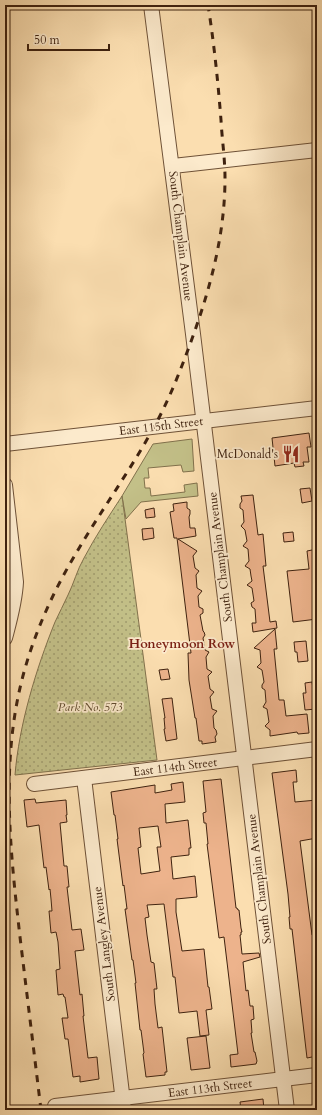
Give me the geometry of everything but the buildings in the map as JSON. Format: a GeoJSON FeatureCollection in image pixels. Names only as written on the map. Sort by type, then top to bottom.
{"type":"FeatureCollection","features":[{"type":"Feature","properties":{"kind":"street","name":"South Champlain Avenue"},"geometry":{"type":"LineString","coordinates":[[151,5],[173,166],[287,1110]]}},
{"type":"Feature","properties":{"kind":"street"},"geometry":{"type":"LineString","coordinates":[[173,166],[317,150]]}},
{"type":"Feature","properties":{"kind":"street","name":"East 115th Street"},"geometry":{"type":"LineString","coordinates":[[5,444],[317,408]]}},
{"type":"Feature","properties":{"kind":"street"},"geometry":{"type":"LineString","coordinates":[[5,485],[16,582],[13,608],[5,638]]}},
{"type":"Feature","properties":{"kind":"street","name":"East 114th Street"},"geometry":{"type":"LineString","coordinates":[[34,784],[317,750]]}},
{"type":"Feature","properties":{"kind":"street","name":"South Langley Avenue"},"geometry":{"type":"LineString","coordinates":[[84,778],[123,1104]]}},
{"type":"Feature","properties":{"kind":"street","name":"East 113th Street"},"geometry":{"type":"LineString","coordinates":[[55,1106],[123,1104],[317,1075]]}},
{"type":"Feature","properties":{"kind":"green space"},"geometry":{"type":"Polygon","coordinates":[[[192,439],[194,471],[183,472],[181,465],[148,468],[149,478],[144,478],[145,488],[150,488],[151,496],[185,492],[184,485],[197,483],[198,496],[141,502],[126,519],[122,496],[153,444],[192,439]]]}},
{"type":"Feature","properties":{"kind":"green space","name":"Park No. 573"},"geometry":{"type":"Polygon","coordinates":[[[122,496],[157,760],[15,775],[24,717],[48,640],[82,563],[97,534],[122,496]]]}},
{"type":"Feature","properties":{"kind":"railway"},"geometry":{"type":"LineString","coordinates":[[41,1110],[13,871],[9,804],[12,738],[24,672],[39,627],[59,583],[135,460],[159,417],[173,388],[185,357],[209,285],[219,243],[225,178],[217,77],[208,5]]}},
{"type":"Feature","properties":{"kind":"place","name":"McDonald's"},"geometry":{"type":"Point","coordinates":[291,454]}},
{"type":"Feature","properties":{"kind":"district","name":"Honeymoon Row"},"geometry":{"type":"Point","coordinates":[182,644]}}]}
